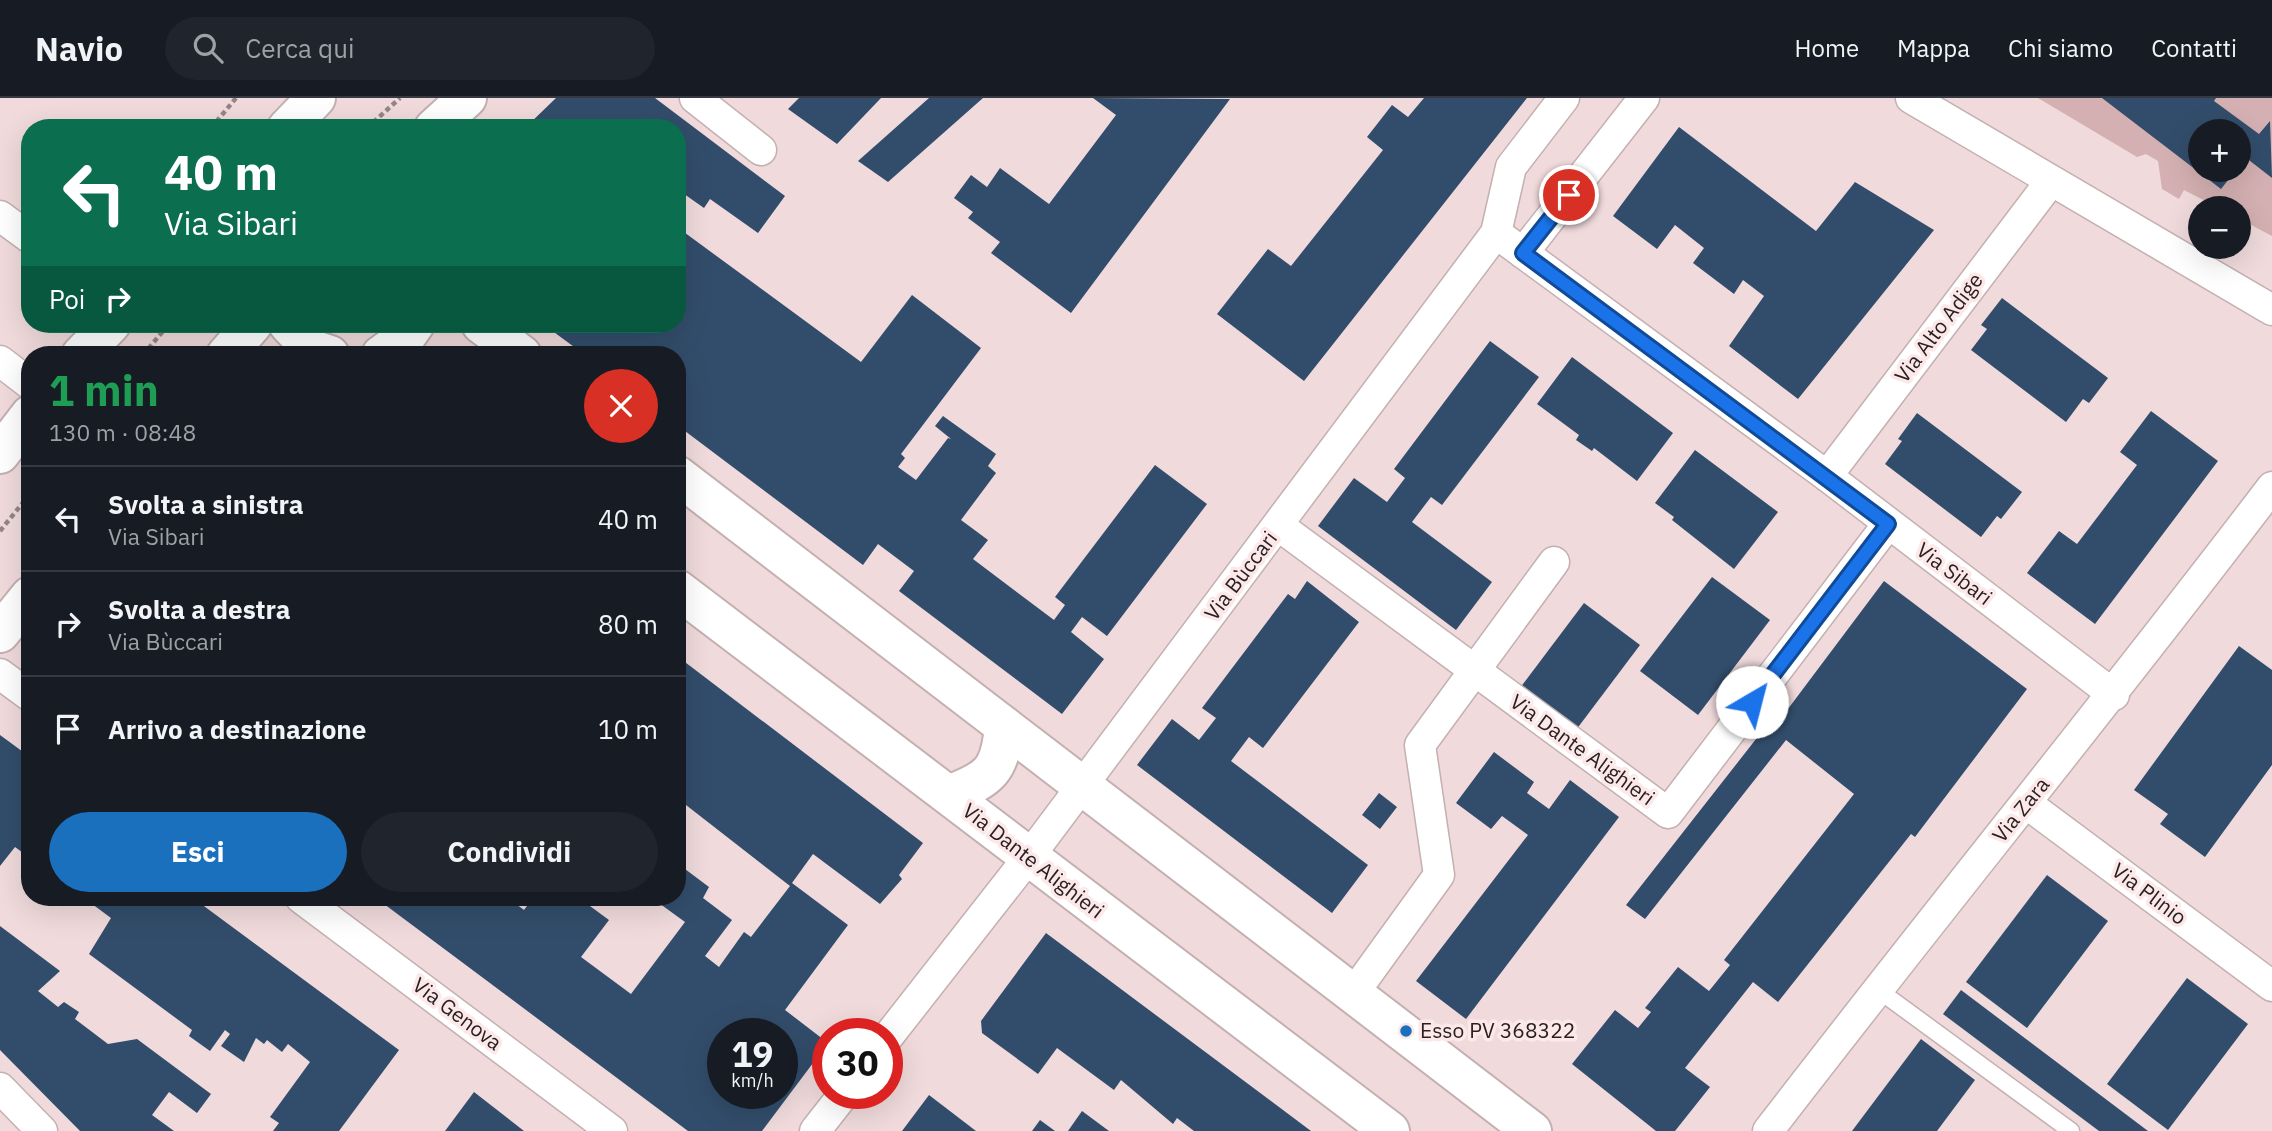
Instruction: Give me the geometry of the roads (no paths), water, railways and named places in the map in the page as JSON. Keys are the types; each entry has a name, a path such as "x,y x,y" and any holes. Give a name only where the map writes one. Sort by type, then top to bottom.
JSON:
{"street":[{"path":"295,119 316,98"},
{"path":"445,119 467,98"},
{"path":"695,98 761,150"},
{"name":"Via Bùccari","path":"903,1018 1028,858 1279,526 1496,233 1511,167 1564,98"},
{"path":"1523,253 1644,98"},
{"path":"1911,98 2272,310"},
{"name":"Via Alto Adige","path":"1828,476 2050,181"},
{"path":"0,216 21,231"},
{"name":"Via Sibari","path":"1496,233 1828,476 2114,695"},
{"path":"90,346 102,333"},
{"path":"297,333 309,346"},
{"path":"394,346 409,333"},
{"path":"493,333 510,346"},
{"path":"0,361 21,377"},
{"path":"0,454 21,427"},
{"path":"686,482 1532,1131"},
{"name":"Via Zara","path":"1768,1131 1877,989 2114,695 2272,487"},
{"name":"Via Dante Alighieri","path":"1279,526 1668,813 1888,524"},
{"path":"1353,994 1439,875 1420,745 1554,562"},
{"name":"Via Dante Alighieri","path":"686,596 1390,1131"},
{"path":"0,633 21,607"},
{"path":"0,674 21,689"},
{"path":"948,795 984,780 1001,758 1004,726"},
{"name":"Via Plinio","path":"2026,803 2272,986"},
{"name":"Via Genova","path":"312,906 612,1131"},
{"path":"0,1088 42,1131"},
{"path":"815,1131 832,1109"}],"lane":[{"path":"1877,989 1932,1026 2071,1131"}],"place":[{"name":"Esso PV 368322","path":"1406,1031"}]}
